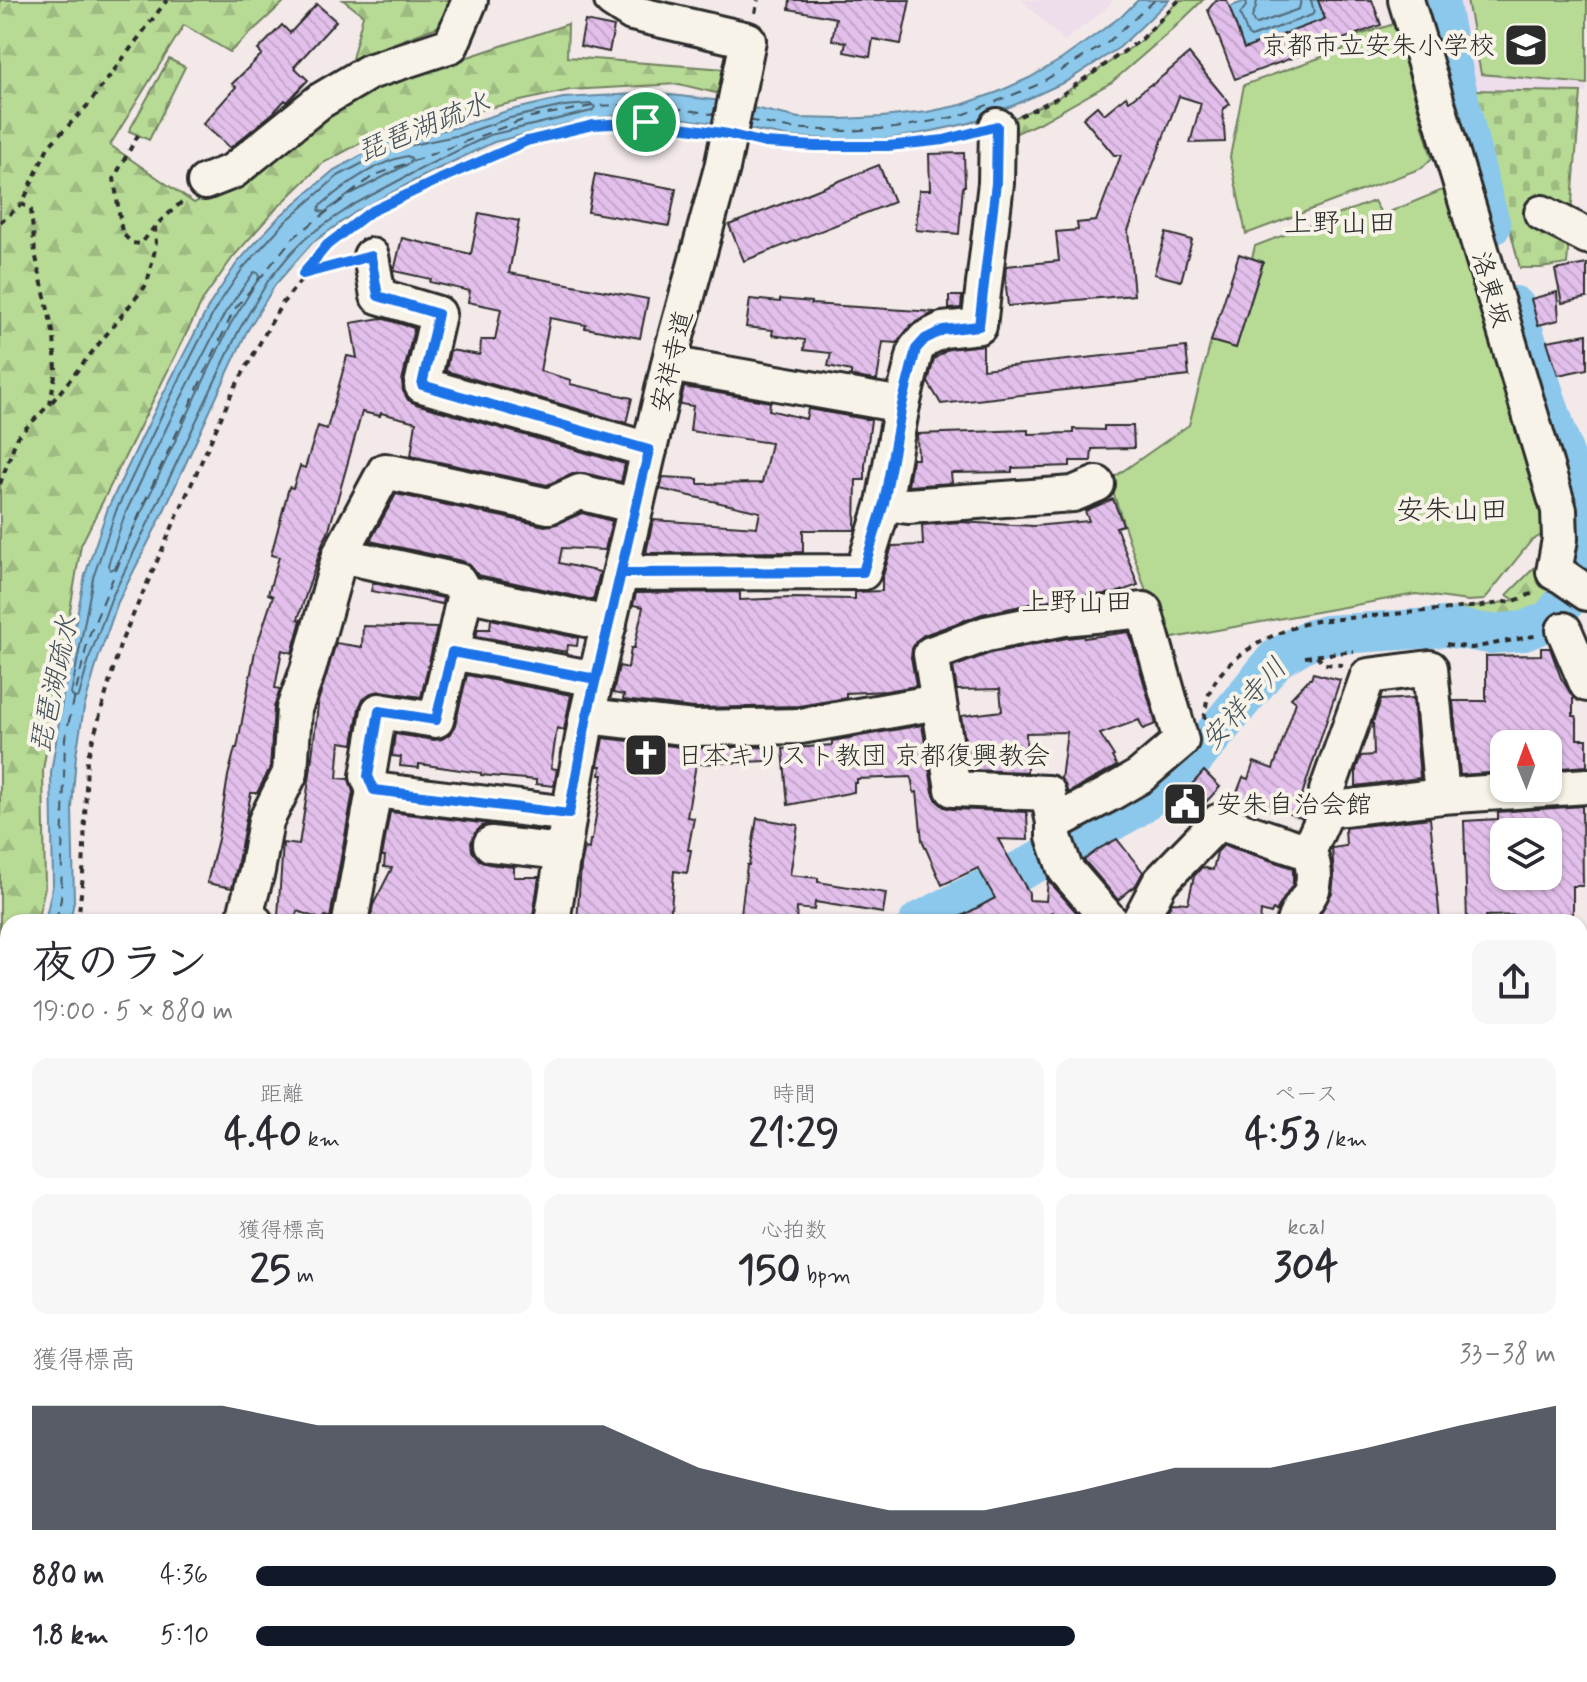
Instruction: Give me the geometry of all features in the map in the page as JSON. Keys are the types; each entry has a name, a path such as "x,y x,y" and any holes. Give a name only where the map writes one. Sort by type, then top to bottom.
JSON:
{"street":[{"path":"205,182 233,171 320,101 369,72 451,45 470,0"},
{"path":"612,0 632,13 753,18"},
{"name":"洛東坂","path":"1406,0 1559,510 1567,580"},
{"name":"安祥寺道","path":"553,914 587,716 669,364 722,168 753,18"},
{"path":"621,573 863,572 884,503 916,349 925,339 943,330 979,326 996,183 997,126"},
{"path":"1542,213 1587,236"},
{"path":"371,256 378,296 438,314 422,385 649,450"},
{"path":"669,364 902,405"},
{"path":"245,914 266,821 290,773 294,709 340,555 385,471 549,506 580,492 636,506"},
{"path":"884,503 908,506 1073,494 1097,484"},
{"path":"340,555 458,581 465,593 436,720 379,711 368,776 374,790 351,914"},
{"path":"465,593 609,624"},
{"path":"1054,830 1140,776 1181,741 1144,610 1064,618 986,634 931,654 953,789 1048,793 1054,830 1065,869 1104,914"},
{"path":"1564,630 1587,684"},
{"path":"452,652 596,679"},
{"path":"1308,852 1327,810 1327,791 1368,676 1430,668 1442,796"},
{"path":"587,716 693,728 801,726 938,702"},
{"path":"1327,810 1442,796 1587,786"},
{"path":"374,790 569,814"},
{"path":"1143,914 1160,882 1218,822 1308,852 1313,861 1312,889 1297,914"},
{"path":"491,844 562,852"}],"path":[{"path":"0,222 22,204 48,147 88,105 167,0"},
{"path":"79,914 87,760 121,642 232,393 281,305 327,245 370,212 527,141 593,125 646,122 728,132 765,143 802,146 888,146 944,140 997,126 1057,98 1142,39 1179,0"},
{"path":"138,135 114,178 122,233 132,243 141,244 155,226 205,182"},
{"path":"22,204 31,210 35,253 54,336 56,370 50,404"},
{"path":"0,484 17,437 50,404 147,284 156,245 155,226"},
{"path":"303,274 371,256"},
{"path":"1181,741 1189,740 1199,731 1205,717 1207,697 1226,668 1242,653 1298,625 1482,606 1517,600 1567,580"},
{"path":"1434,643 1472,648 1564,630"}],"shaded area":[{"path":"1022,0 1113,0 1064,41"},
{"name":"京都市立安朱小学校","path":"1457,0 1587,0 1587,93 1474,90"}],"green space":[{"path":"0,0 286,0 230,52 184,25 110,145 194,203 238,178 374,80 465,58 568,24 567,57 725,69 720,94 679,84 570,90 381,132 323,163 233,257 204,298 81,545 43,770 45,887 39,914 0,914"},
{"path":"343,0 457,0 445,24 352,59 363,15"},
{"path":"1179,0 1203,0 1112,82 1043,121 997,142 997,126 1057,98 1142,40"},
{"path":"1393,0 1439,0 1477,178 1522,331 1586,521 1587,576 1564,630 1521,639 1446,627 1326,635 1340,619 1482,606 1515,600 1507,595 1543,559 1550,529"},
{"name":"京都市立安朱小学校","path":"1467,0 1587,0 1587,84 1481,74"},
{"path":"1394,24 1432,158 1422,168 1246,234 1230,157 1244,85 1358,44 1356,36"},
{"path":"169,59 185,67 149,140 129,131"},
{"path":"1474,90 1581,92 1567,264 1520,268"},
{"path":"1445,189 1542,500 1545,533 1531,541 1484,600 1468,601 1416,594 1162,640 1114,495 1113,478 1189,425 1211,341 1236,348 1263,263 1252,258 1255,246 1374,201 1382,215"}],"water":[{"path":"1138,0 1169,0 1120,47 1067,81 970,123 871,141 790,137 671,117 618,115 565,124 494,142 357,211 312,243 275,285 246,333 118,602 84,708 76,755 72,808 74,901 72,914 47,914 53,884 51,773 85,575 108,508 210,304 237,263 279,217 334,170 386,142 458,127 563,98 654,93 722,101 799,118 841,119 927,112 961,105 1029,78 1062,59 1123,15"},
{"path":"1248,0 1318,0 1325,19 1244,49 1229,7"}],"building":[{"path":"790,0 910,0 901,44 873,39 870,57 844,52 846,42 832,40 836,18 789,9"},
{"path":"1216,0 1227,0 1244,49 1325,19 1318,0 1372,0 1381,25 1235,79 1208,10"},
{"path":"317,4 336,21 294,67 308,80 287,102 285,100 230,148 203,124 236,87 232,84 262,54 258,50 282,25 290,33"},
{"path":"585,21 614,27 609,52 580,46"},
{"path":"1189,54 1230,104 1223,109 1225,142 1190,143 1201,103 1179,96 1128,231 1134,295 1008,306 1006,266 1059,261 1056,232 1078,230 1077,223 1096,221 1121,155 1114,155 1083,118 1097,106 1104,114 1126,96 1129,101"},
{"path":"964,153 965,186 959,234 916,230 919,190 930,190 929,154"},
{"path":"879,165 894,202 744,261 729,225"},
{"path":"595,174 676,189 669,226 588,212"},
{"path":"479,213 519,221 509,273 648,299 640,338 550,318 540,371 571,380 570,384 632,398 626,423 446,371 450,350 480,355 481,340 495,340 501,309 468,302 470,291 394,271 402,238 471,254"},
{"path":"1166,233 1192,240 1181,281 1154,274"},
{"path":"1239,254 1263,262 1236,348 1211,341"},
{"path":"1587,264 1587,298 1562,303 1555,270"},
{"path":"1557,292 1559,320 1538,325 1531,299"},
{"path":"949,296 962,296 961,308 949,309"},
{"path":"750,299 935,312 911,325 897,343 883,342 877,380 873,380 851,376 851,371 828,366 831,353 804,350 805,340 772,335 773,330 746,327"},
{"path":"381,318 414,328 402,381 408,400 625,464 621,482 584,473 572,474 547,485 411,456 416,422 381,413 380,416 362,412 328,533 298,619 301,620 292,653 282,650 275,688 280,689 274,708 270,768 257,793 251,793 232,888 207,883 255,651 273,596 268,594 279,557 271,555 289,487 293,488 300,466 305,468 318,426 327,429 347,356 357,358 351,323"},
{"path":"1587,334 1587,369 1558,375 1547,341"},
{"path":"983,345 983,369 1186,347 1189,376 941,404 928,382 934,359 949,349"},
{"path":"684,387 770,402 769,410 806,419 808,409 871,420 865,480 856,480 855,530 803,530 803,552 646,553 653,520 757,527 760,512 660,489 663,477 698,479 698,484 762,483 771,443 690,431 693,406 680,404"},
{"path":"1104,426 1133,426 1134,448 1092,449 1091,461 1070,461 1070,466 1012,468 1012,472 951,473 952,483 908,486 912,459 918,459 917,434 1028,430 1028,434 1073,433 1073,429 1104,430"},
{"path":"396,494 545,526 582,513 612,521 605,550 562,548 559,563 600,572 593,600 478,575 462,561 370,541"},
{"path":"1113,499 1123,525 1116,527 1138,585 1116,593 1060,598 982,614 924,635 912,649 916,686 846,693 846,698 799,706 694,708 623,700 624,695 613,693 619,666 628,668 631,648 634,648 643,607 633,605 636,593 740,592 740,600 855,599 855,592 882,591 882,579 892,546 923,545 922,525 959,522 1034,526 1089,521 1085,511"},
{"path":"373,583 443,598 442,604 371,591"},
{"path":"491,619 578,638 577,646 568,645 567,652 476,636 478,629 490,629"},
{"path":"363,626 437,628 421,697 381,691 371,693 363,699 359,708 353,744 340,742 337,778 349,779 353,792 331,914 297,911 296,914 278,914 283,843 299,845 317,705 336,643 362,647"},
{"path":"1129,632 1156,724 1143,729 1139,720 1100,734 1117,766 1068,793 1061,779 1067,732 1026,733 1027,772 970,770 961,716 1002,711 1000,689 957,690 953,667 991,653 1067,638"},
{"path":"1541,648 1550,648 1561,678 1573,697 1577,739 1587,739 1587,766 1562,768 1562,730 1490,730 1490,773 1460,775 1453,701 1486,701 1486,656 1541,655"},
{"path":"1313,673 1340,680 1301,798 1307,801 1307,806 1301,818 1235,798 1243,777 1248,779 1254,762 1273,769 1296,702 1291,698 1311,679"},
{"path":"467,675 571,695 564,730 557,728 551,768 557,769 554,786 536,784 536,780 481,775 419,764 419,768 400,766 401,757 392,756 395,734 434,740 450,734"},
{"path":"1413,698 1420,778 1356,786 1356,769 1361,756 1374,755 1373,722 1381,700"},
{"path":"922,725 937,801 952,809 1027,812 1028,840 998,839 1029,893 1029,900 1046,901 1048,880 1078,914 966,914 995,898 978,868 942,885 922,840 917,792 914,793 911,777 857,779 854,792 788,805 783,749 832,745 832,741"},
{"path":"603,738 691,748 766,747 766,761 696,764 687,817 694,818 688,850 691,850 687,873 674,871 671,914 578,914 581,866 585,848 589,849 592,840 603,775 600,775 601,766 598,766"},
{"path":"1204,771 1220,787 1191,818 1175,803"},
{"path":"1582,806 1583,886 1573,886 1573,914 1467,914 1464,821 1490,819 1490,890 1562,890 1562,818 1498,818 1498,812"},
{"path":"390,812 490,824 482,826 475,833 472,851 479,860 488,864 514,867 514,877 539,877 533,914 371,914 392,868 384,867 385,856 382,856"},
{"path":"757,818 798,825 790,875 886,893 883,913 815,902 814,910 797,908 797,914 741,914"},
{"path":"1430,818 1439,914 1320,914 1332,893 1332,848 1346,846 1345,828"},
{"path":"1117,839 1143,872 1136,885 1118,900 1084,860"},
{"path":"1224,845 1293,868 1293,884 1276,911 1273,910 1271,914 1261,911 1261,914 1167,914 1172,902 1188,903 1194,876 1202,867 1213,870 1217,852"}],"waterway":[{"name":"安祥寺川","path":"1439,0 1462,113 1491,226"},
{"name":"安祥寺川","path":"1515,306 1586,521 1587,540"},
{"name":"安祥寺川","path":"935,914 1061,850 1135,808 1182,773 1276,659 1308,640 1326,635 1446,627 1490,634 1524,631 1550,620 1587,575"}],"ferry route":[{"path":"748,120 788,128 845,131 895,128 960,116 1035,86 1107,43 1155,0"},
{"path":"58,914 61,899 65,738 89,636 144,503 234,310 292,239 373,176 531,117 593,106 650,104 718,115"}],"place":[{"name":"京都市立安朱小学校","path":"1526,45"},
{"name":"日本キリスト教団 京都復興教会","path":"646,755"},
{"name":"安朱自治会館","path":"1185,804"}],"district":[{"name":"上野山田","path":"1340,222"},
{"name":"安朱山田","path":"1452,509"},
{"name":"上野山田","path":"1077,601"}],"route":[{"path":"646,122 593,125 527,141 438,180 370,212 327,245 303,274 371,256 378,296 438,314 422,385 649,450 621,573 596,679 452,652 436,720 379,711 368,776 374,790 569,814 587,716 621,573 863,572 884,503 916,349 925,339 943,330 979,326 996,183 997,126 944,140 888,146 815,146 765,143 728,134 646,122"}],"water label":[{"name":"琵琶湖疏水","path":"423,126"},
{"name":"琵琶湖疏水","path":"53,684"}]}
